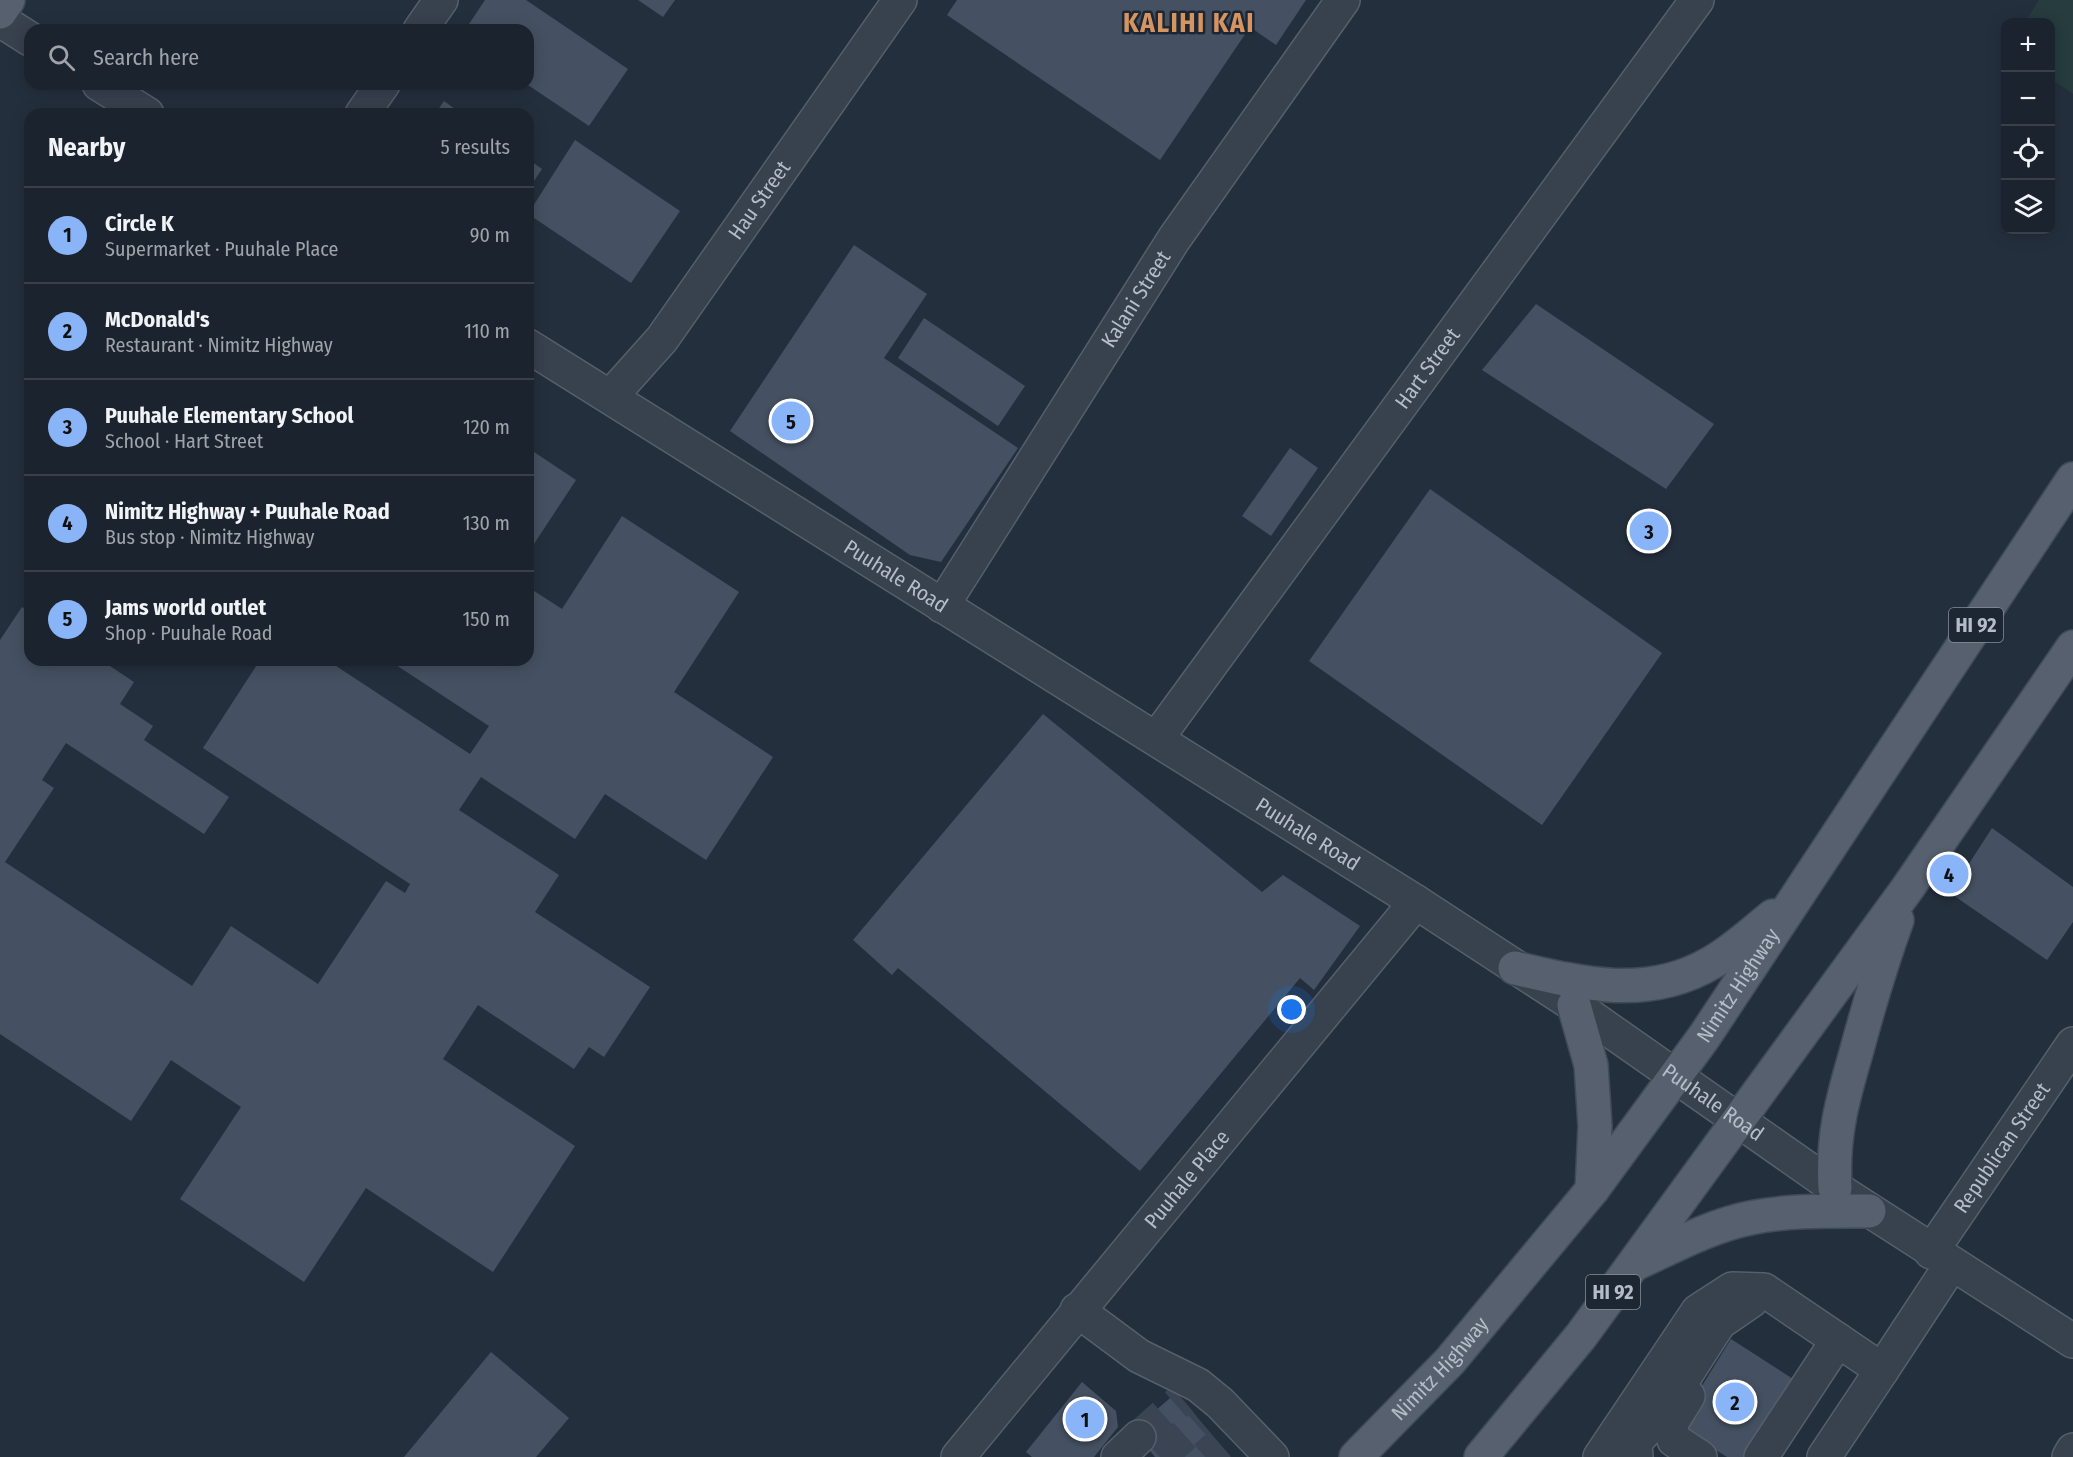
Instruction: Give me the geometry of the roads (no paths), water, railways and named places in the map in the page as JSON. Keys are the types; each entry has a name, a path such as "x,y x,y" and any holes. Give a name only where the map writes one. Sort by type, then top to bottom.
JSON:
{"main road":[{"path":"0,12 8,0"},
{"name":"Nimitz Highway","path":"1356,1457 1450,1361 1592,1190 1704,1037 2073,479"},
{"name":"HI 92","path":"1481,1457 1581,1336 1907,890 2073,647"},
{"path":"1835,1188 1833,1158 1841,1099 1873,987 1907,890"},
{"path":"1515,968 1580,983 1613,987 1652,984 1683,976 1711,963 1793,901"},
{"path":"1574,1005 1591,1065 1595,1126 1592,1190"},
{"path":"1633,1264 1701,1234 1749,1218 1796,1211 1869,1211"}],"street":[{"path":"424,24 441,0"},
{"name":"Hau Street","path":"611,396 662,339 900,0"},
{"name":"Kalani Street","path":"942,606 1174,239 1343,0"},
{"name":"Hart Street","path":"1158,738 1697,0"},
{"path":"0,20 24,35"},
{"path":"109,90 137,108"},
{"path":"366,108 379,90"},
{"name":"Puuhale Road","path":"534,350 942,606 1158,738 1416,902 1574,1005 1869,1211 2073,1341"},
{"name":"Puuhale Place","path":"958,1457 1416,902"},
{"name":"Republican Street","path":"1824,1457 1882,1370 1941,1258 2073,1044"},
{"path":"1600,1457 1698,1311 1732,1289 1764,1290 1882,1370"},
{"path":"1636,1457 1635,1442 1660,1415 1719,1323 1764,1290"},
{"path":"1077,1310 1227,1426"},
{"path":"1700,1457 1674,1440 1670,1425 1728,1333 1731,1316"},
{"path":"1761,1457 1838,1340"},
{"path":"2068,1457 2073,1450"}],"tunnel":[{"path":"1139,1437 1182,1399"},
{"path":"1160,1457 1200,1421"},
{"path":"1205,1457 1220,1444"}],"place":[{"name":"Jams world outlet","path":"791,421"},
{"name":"Puuhale Elementary School","path":"1649,531"},
{"name":"Nimitz Highway + Puuhale Road","path":"1949,874"},
{"name":"McDonald's","path":"1735,1402"},
{"name":"Circle K","path":"1085,1419"}],"district":[{"name":"KALIHI KAI","path":"1189,23"}]}
